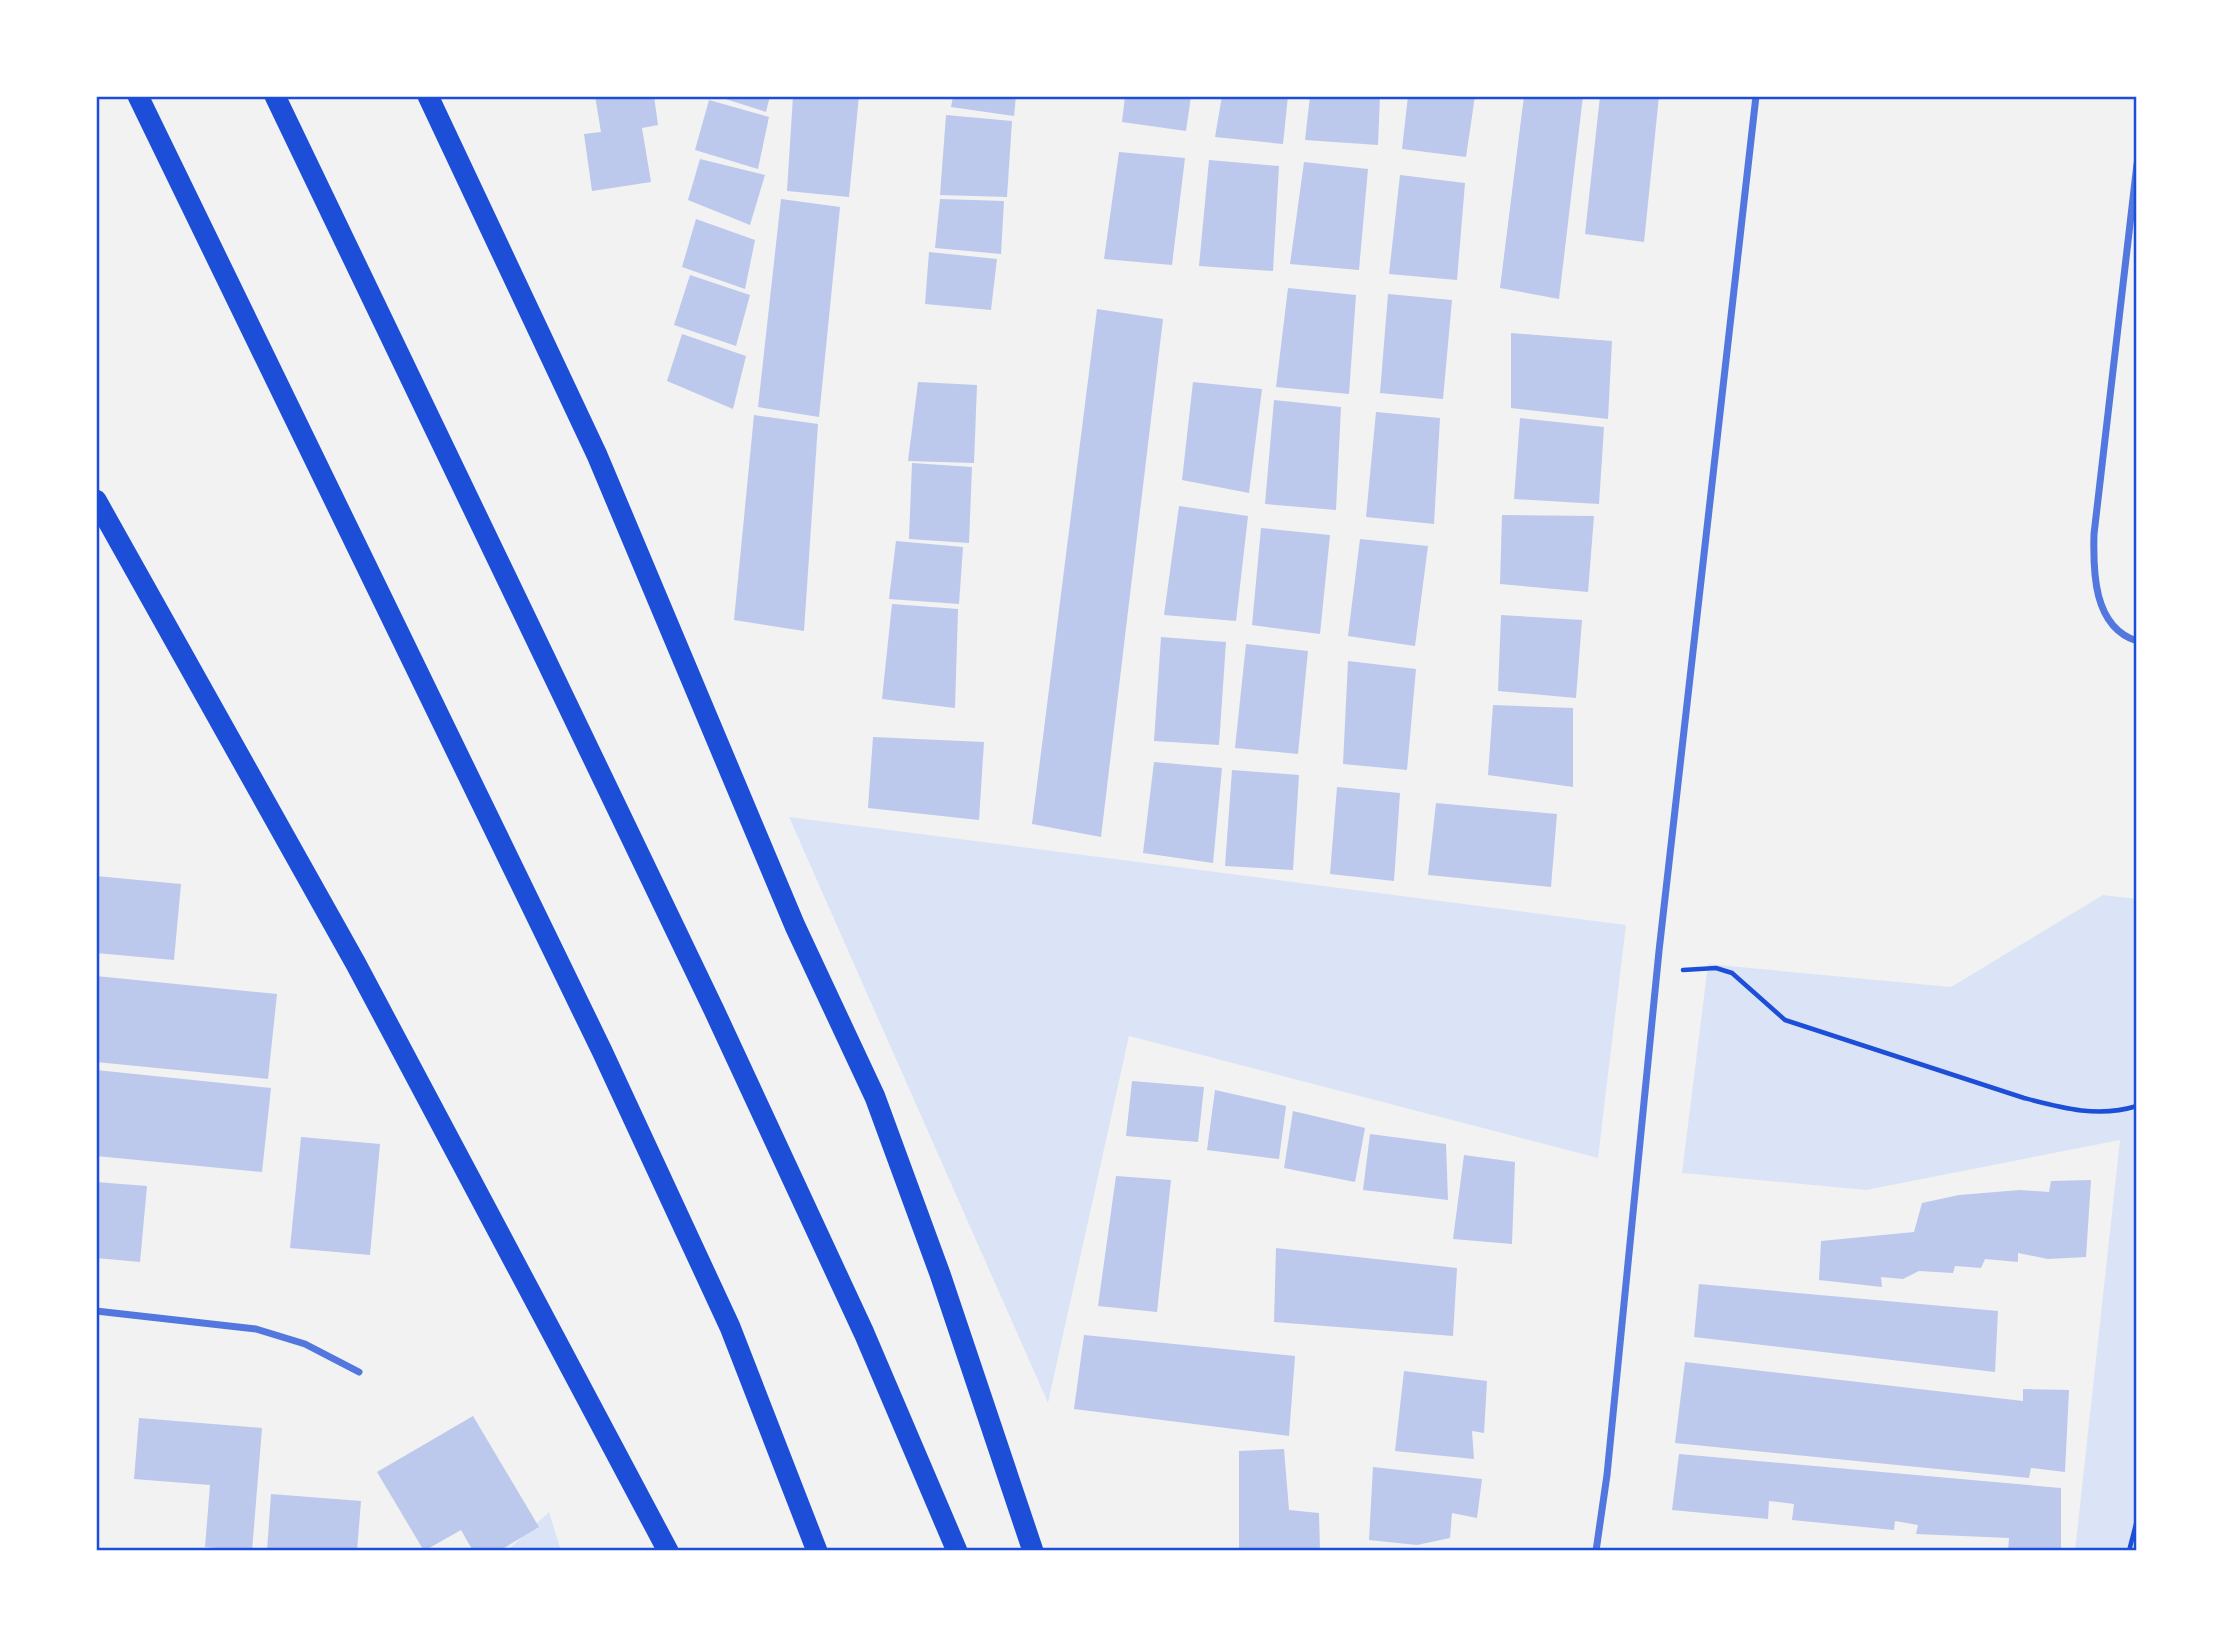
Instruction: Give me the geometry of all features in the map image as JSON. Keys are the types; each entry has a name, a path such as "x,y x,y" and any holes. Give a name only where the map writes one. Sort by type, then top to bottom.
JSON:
{"highway":[{"path":"138,96 602,1051 730,1327 817,1551"},
{"path":"275,96 731,1047 864,1333 957,1551"},
{"path":"428,96 597,455 795,926 875,1097 940,1274 1033,1551"},
{"path":"96,500 356,964 668,1551"}],"street":[{"path":"1596,1551 1613,1421 1658,971 1756,96"},
{"path":"2137,164 2094,534 2093,573 2102,606 2113,625 2137,641"},
{"path":"96,1311 256,1329 305,1344 359,1372"}],"path":[{"path":"1658,971 1716,968 1732,973 1785,1020 2062,1109 2092,1113 2137,1107"},
{"path":"2129,1551 2137,1520"}],"shaded area":[{"path":"789,817 1626,925 1598,1158 1129,1036 1048,1403"},
{"path":"2103,895 2137,899 2137,1551 2075,1551 2120,1140 1866,1190 1682,1173 1708,964 1951,987"},
{"path":"549,1512 561,1551 507,1551"}],"building":[{"path":"595,96 654,96 658,125 642,128 651,182 592,191 584,134 601,132"},
{"path":"716,96 770,96 766,112"},
{"path":"793,96 859,96 849,197 787,191"},
{"path":"953,96 1016,96 1014,116 951,107"},
{"path":"1125,96 1191,96 1186,131 1122,122"},
{"path":"1222,96 1288,96 1283,144 1215,137"},
{"path":"1310,96 1380,96 1378,145 1305,140"},
{"path":"1408,96 1475,96 1466,157 1402,149"},
{"path":"1524,96 1583,96 1559,299 1500,288"},
{"path":"1600,96 1659,96 1644,242 1585,234"},
{"path":"709,100 769,117 758,169 695,150"},
{"path":"946,115 1012,121 1007,197 940,195"},
{"path":"1119,152 1185,158 1172,265 1104,259"},
{"path":"700,159 765,175 750,225 688,200"},
{"path":"1209,160 1279,166 1273,271 1199,266"},
{"path":"1304,162 1368,169 1359,270 1290,264"},
{"path":"1400,175 1465,183 1457,280 1389,274"},
{"path":"781,199 840,207 819,417 758,407"},
{"path":"940,199 1004,201 1001,254 935,248"},
{"path":"696,219 755,240 745,289 682,267"},
{"path":"929,252 997,259 991,310 925,304"},
{"path":"690,275 750,295 736,346 674,325"},
{"path":"1288,288 1356,295 1349,394 1276,387"},
{"path":"1388,294 1452,300 1443,399 1380,393"},
{"path":"1097,309 1163,319 1101,837 1032,824"},
{"path":"1511,333 1612,341 1608,419 1511,408"},
{"path":"682,334 746,356 733,409 667,381"},
{"path":"918,382 977,385 974,463 908,461"},
{"path":"1193,382 1262,389 1249,493 1182,480"},
{"path":"1274,400 1341,407 1336,510 1265,504"},
{"path":"1376,412 1440,418 1434,524 1366,517"},
{"path":"754,415 818,424 804,631 734,620"},
{"path":"1520,418 1604,427 1599,504 1514,499"},
{"path":"912,463 972,467 969,543 909,539"},
{"path":"1179,506 1248,516 1236,621 1164,615"},
{"path":"1502,515 1594,516 1588,592 1500,584"},
{"path":"1261,528 1330,535 1320,634 1252,625"},
{"path":"1360,539 1428,546 1415,646 1348,636"},
{"path":"896,541 963,547 959,604 889,599"},
{"path":"892,604 958,609 955,708 882,699"},
{"path":"1501,615 1582,620 1576,698 1498,691"},
{"path":"1161,637 1226,642 1219,745 1154,741"},
{"path":"1246,644 1308,651 1298,754 1235,748"},
{"path":"1348,661 1416,669 1407,770 1343,764"},
{"path":"1493,705 1573,708 1573,787 1488,775"},
{"path":"873,737 984,742 979,820 868,808"},
{"path":"1154,762 1222,768 1213,863 1143,853"},
{"path":"1232,770 1299,775 1293,870 1225,866"},
{"path":"1337,787 1400,793 1394,881 1330,874"},
{"path":"1436,803 1557,814 1551,887 1428,875"},
{"path":"96,876 181,884 174,960 96,953"},
{"path":"96,976 277,994 268,1079 96,1062"},
{"path":"96,1070 271,1088 262,1172 96,1156"},
{"path":"1132,1081 1204,1087 1198,1142 1126,1136"},
{"path":"1215,1090 1286,1106 1279,1159 1207,1150"},
{"path":"1293,1111 1365,1128 1355,1182 1284,1168"},
{"path":"1370,1134 1446,1144 1448,1200 1363,1190"},
{"path":"301,1137 380,1144 370,1255 290,1248"},
{"path":"1464,1155 1515,1162 1512,1244 1453,1239"},
{"path":"1116,1176 1171,1180 1157,1312 1098,1306"},
{"path":"2091,1180 2086,1257 2048,1259 2018,1253 2018,1262 1985,1259 1981,1268 1955,1266 1953,1273 1919,1271 1903,1279 1881,1277 1882,1287 1819,1280 1821,1241 1914,1232 1922,1203 1959,1195 2020,1190 2049,1192 2051,1181"},
{"path":"96,1182 147,1186 140,1262 96,1258"},
{"path":"1276,1248 1457,1268 1453,1336 1274,1322"},
{"path":"1699,1284 1998,1311 1995,1372 1694,1337"},
{"path":"1084,1335 1295,1356 1289,1436 1074,1409"},
{"path":"1685,1362 2023,1401 2023,1389 2069,1390 2065,1472 2031,1468 2029,1478 1675,1443"},
{"path":"1404,1371 1487,1381 1484,1433 1472,1431 1474,1459 1395,1451"},
{"path":"473,1416 539,1527 499,1551 473,1551 461,1530 424,1551 377,1472"},
{"path":"139,1418 262,1428 252,1551 205,1547 210,1485 134,1479"},
{"path":"1284,1449 1289,1510 1319,1513 1320,1551 1239,1549 1239,1451"},
{"path":"1679,1454 2061,1488 2061,1551 2008,1551 2009,1538 1916,1534 1918,1525 1895,1521 1894,1530 1792,1520 1794,1504 1769,1501 1768,1519 1672,1510"},
{"path":"1373,1467 1482,1479 1477,1518 1452,1513 1450,1538 1417,1545 1369,1540"},
{"path":"271,1494 361,1501 357,1551 267,1551"}]}
